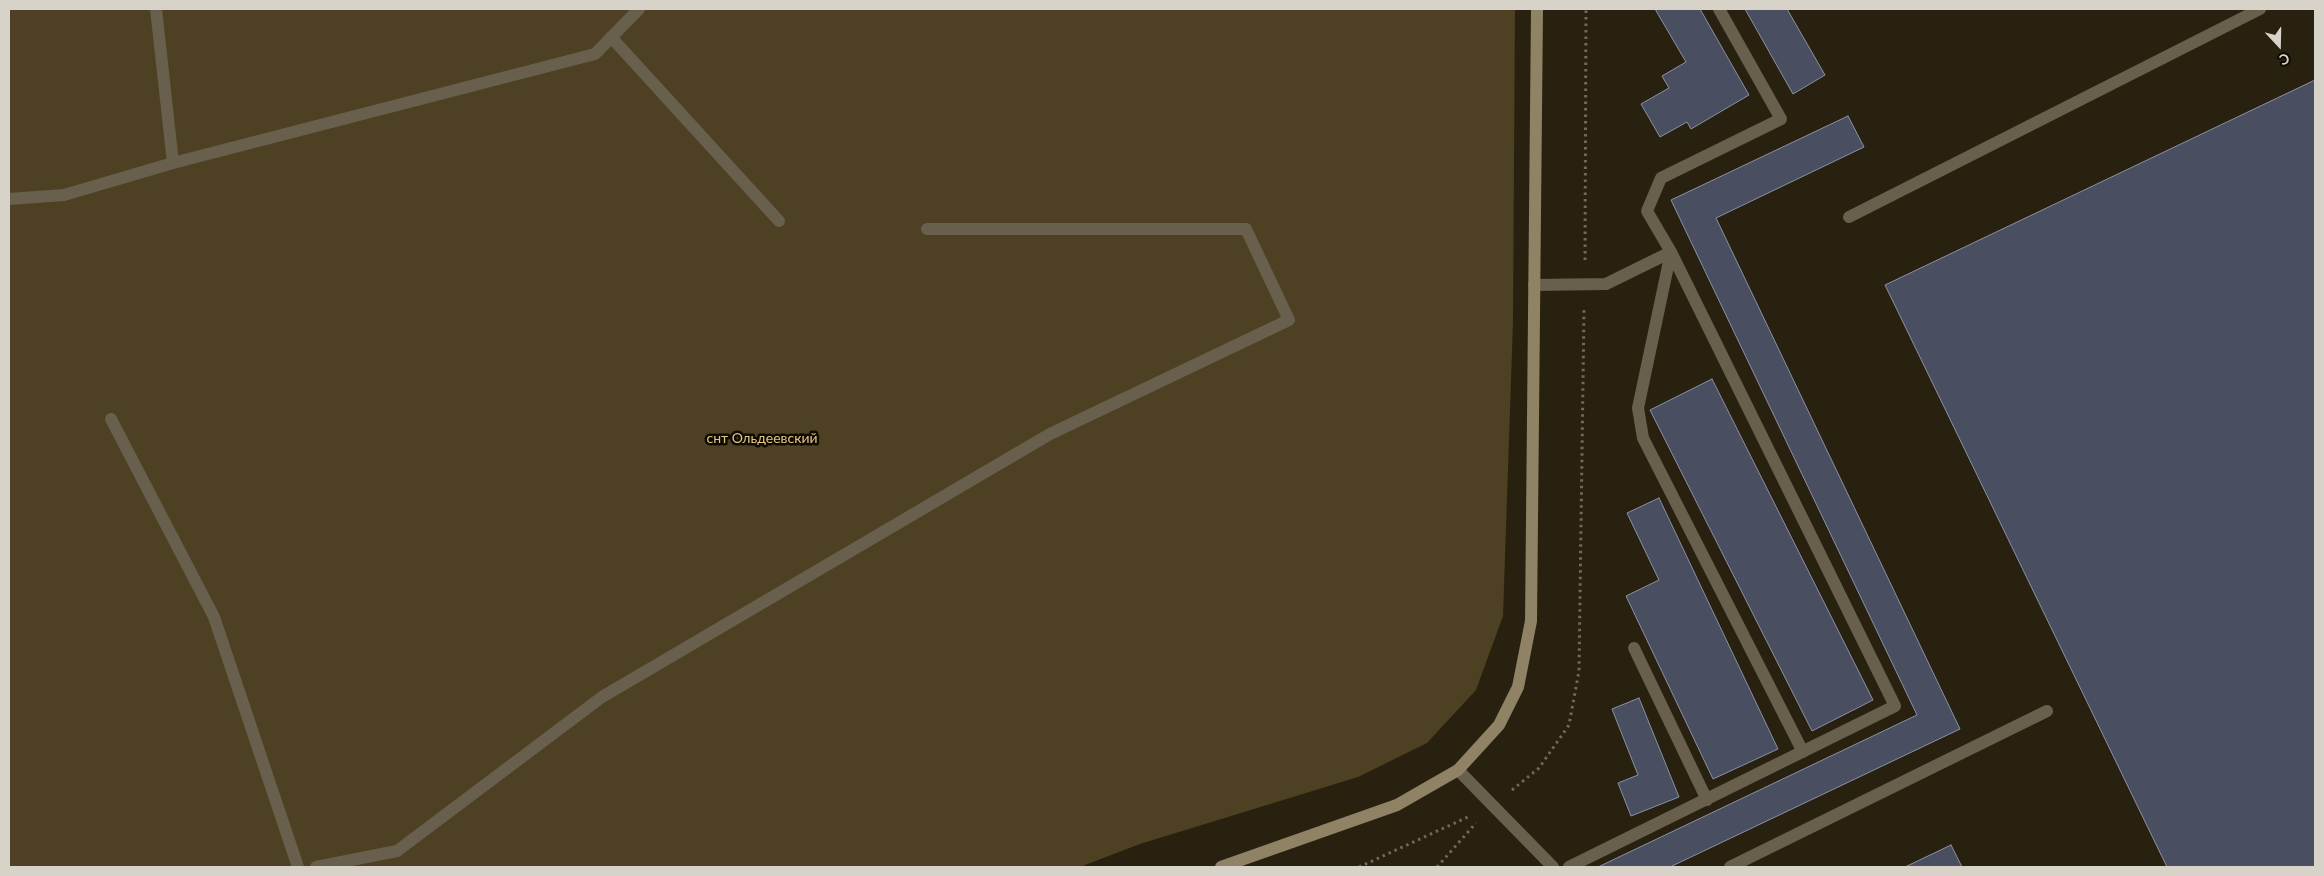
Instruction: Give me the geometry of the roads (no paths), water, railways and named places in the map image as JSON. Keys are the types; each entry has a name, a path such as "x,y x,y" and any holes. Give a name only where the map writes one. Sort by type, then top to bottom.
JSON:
{"street":[{"path":"1220,867 1397,805 1458,770 1499,725 1518,687 1531,621 1537,9"}],"lane":[{"path":"156,9 173,163"},
{"path":"9,200 64,195 173,163 596,54 639,9"},
{"path":"1569,867 1895,706 1670,252 1647,212 1661,178 1781,119 1719,9"},
{"path":"1849,217 2260,9"},
{"path":"611,38 778,221"},
{"path":"316,867 397,852 602,697 1050,434 1289,320 1246,229 927,229"},
{"path":"1534,286 1606,284 1670,252"},
{"path":"1670,252 1638,408 1643,438 1803,752"},
{"path":"111,418 214,617 298,867"},
{"path":"1634,648 1707,800"},
{"path":"1730,867 2047,711"},
{"path":"1458,770 1491,806 1553,867"}],"park label":[{"name":"снт Ольдеевский","path":"762,438"}]}
